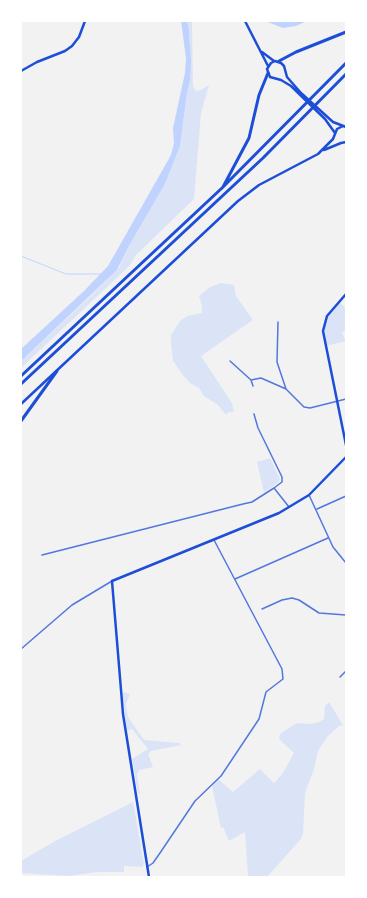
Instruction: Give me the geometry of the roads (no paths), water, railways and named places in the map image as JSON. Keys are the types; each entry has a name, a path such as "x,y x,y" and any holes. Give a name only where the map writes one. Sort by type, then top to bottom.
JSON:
{"highway":[{"path":"280,62 296,52 346,32"},
{"path":"21,376 222,188 346,63"},
{"path":"222,188 249,138 262,87 268,73"},
{"path":"21,384 263,158 346,74"},
{"path":"21,421 57,371"}],"main road":[{"path":"21,71 72,46 79,38 86,21"},
{"path":"245,21 268,66 268,73 272,78 279,78 301,94"},
{"path":"260,50 284,66 285,72 290,80 301,94 322,115 335,134 337,140 341,143"},
{"path":"268,66 275,61"},
{"path":"279,78 285,72"},
{"path":"322,115 333,122 345,126"},
{"path":"324,150 339,127 345,126"},
{"path":"21,404 238,200 259,186 305,162 324,150 341,143 346,143"},
{"path":"346,294 327,316 323,327 336,402 346,445"},
{"path":"149,877 123,714 112,580 268,519 309,495 346,457"}],"street":[{"path":"278,322 277,362 286,389 299,404 306,408 346,399"},
{"path":"230,361 251,380 253,386"},
{"path":"251,380 261,378 286,389"},
{"path":"42,555 252,502 274,488 282,482 282,477 258,428 254,414"},
{"path":"274,488 289,507"},
{"path":"309,495 328,538 338,555 346,563"},
{"path":"316,509 346,496"},
{"path":"234,579 328,538"},
{"path":"147,867 153,863 195,800 225,770 259,719 266,692 283,678 282,669 214,539"},
{"path":"21,649 72,605 112,580"},
{"path":"262,609 282,600 292,598 299,600 318,613 346,615"},
{"path":"340,677 346,671"}],"water":[{"path":"181,21 187,21 189,30 191,61 190,81 180,146 165,184 130,244 117,270 21,361 21,349 84,291 108,266 171,155 174,143 173,128 185,73 186,58"},
{"path":"265,21 307,21 296,26 283,28"}],"waterway":[{"path":"21,256 66,274 101,274"}]}
